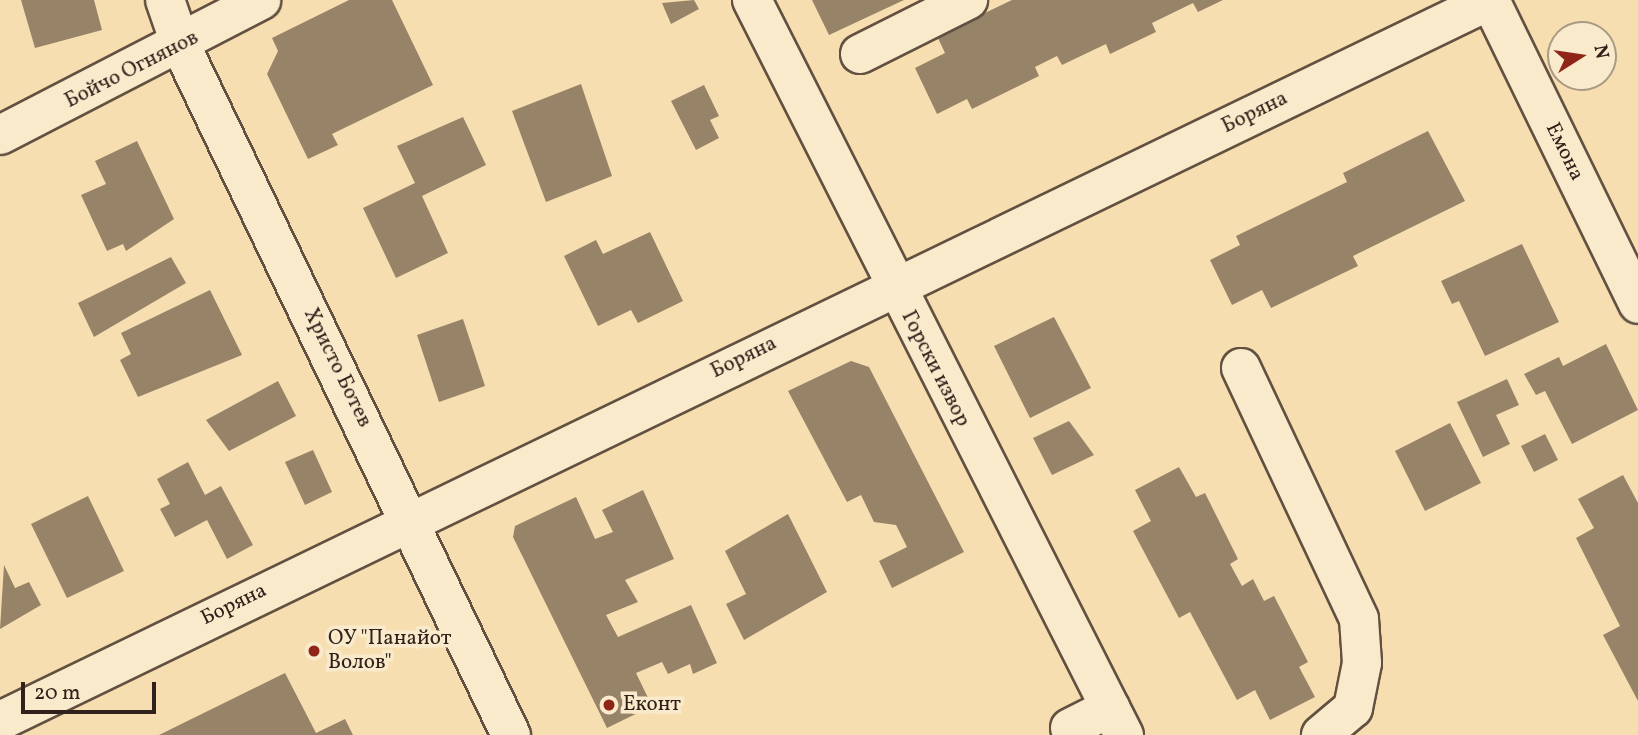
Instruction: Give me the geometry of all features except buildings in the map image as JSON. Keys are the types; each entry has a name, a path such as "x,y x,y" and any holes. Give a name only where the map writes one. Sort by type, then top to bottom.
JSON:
{"street":[{"name":"Христо Ботев","path":"165,0 181,46 512,735"},
{"name":"Бойчо Огнянов","path":"0,135 181,46 261,0"},
{"path":"860,54 968,0"},
{"name":"Боряна","path":"0,721 410,518 1491,0"},
{"name":"Емона","path":"1491,0 1638,304"},
{"name":"Горски извор","path":"759,2 892,286 1117,721"},
{"path":"1241,368 1359,619 1362,663 1353,708 1321,735"},
{"path":"1070,729 1117,721"}],"place":[{"name":"ОУ \"Панайот Волов\"","path":"314,651"},
{"name":"Еконт","path":"609,705"}]}
